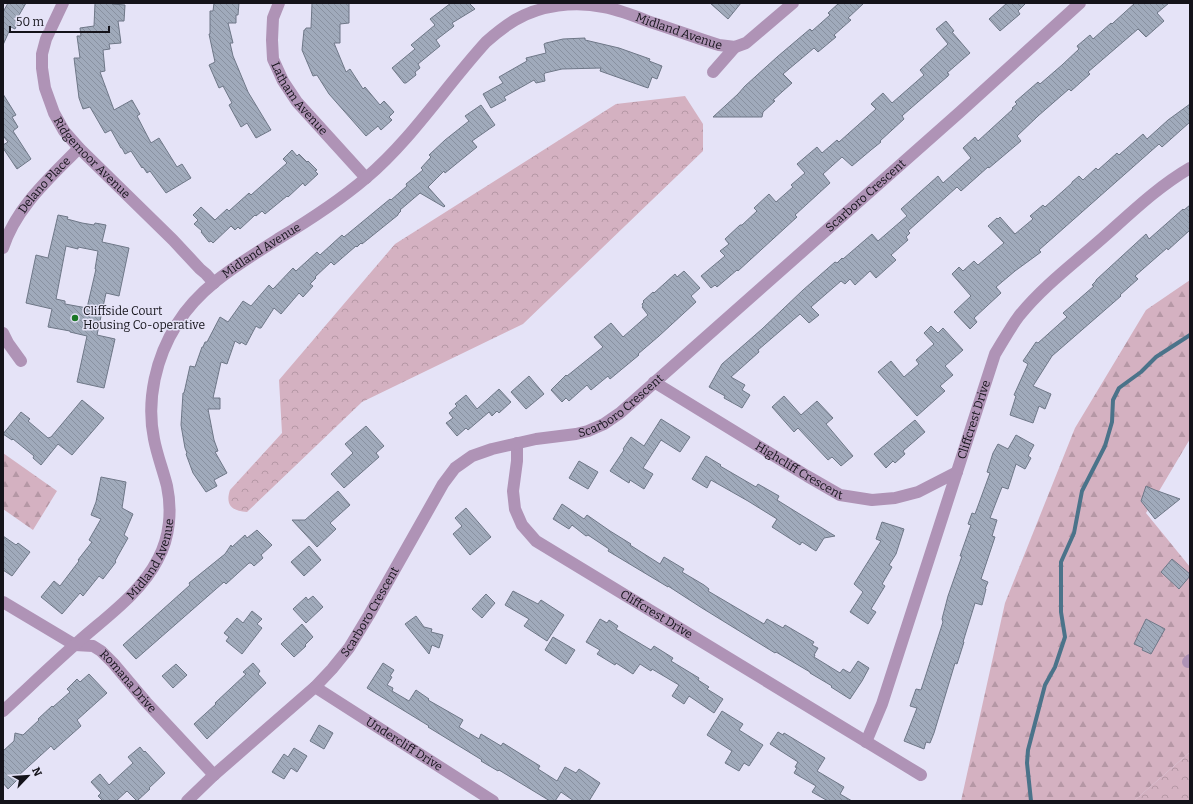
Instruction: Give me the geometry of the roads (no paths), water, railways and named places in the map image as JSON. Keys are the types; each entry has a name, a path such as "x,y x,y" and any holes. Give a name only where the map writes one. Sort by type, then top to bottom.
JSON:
{"street":[{"name":"Ridgemoor Avenue","path":"63,3 46,39 42,54 42,68 45,88 54,113 64,131 79,148 158,224 214,283"},
{"name":"Latham Avenue","path":"279,3 273,18 272,40 274,59 283,81 298,102 366,178"},
{"name":"Midland Avenue","path":"3,711 132,595 148,577 159,558 166,540 169,522 169,503 166,484 154,437 151,399 154,380 163,350 177,323 188,307 202,293 248,259 343,197 366,178 397,149 486,42 515,20 542,9 572,4 587,4 605,7 625,13 720,46 735,47 746,43 793,3"},
{"name":"Scarboro Crescent","path":"187,801 214,775 315,688 350,648 443,484 455,468 472,456 492,449 536,439 588,431 604,424 620,413 960,112 1080,3"},
{"name":"Midland Avenue","path":"713,72 735,47"},
{"name":"Delano Place","path":"3,248 9,231 25,205 79,148"},
{"name":"Cliffcrest Drive","path":"866,742 882,704 995,354 1009,330 1038,295 1140,205 1190,168"},
{"path":"3,333 20,361"},
{"name":"Highcliff Crescent","path":"654,382 807,476 840,494 872,500 895,498 918,492 957,472"},
{"name":"Cliffcrest Drive","path":"517,443 517,461 513,490 514,509 522,525 536,541 921,775"},
{"name":"Romana Drive","path":"3,602 75,645 93,646 101,651 214,775"},
{"name":"Undercliff Drive","path":"315,688 493,801"}],"waterway":[{"path":"1031,801 1027,763 1028,750 1045,685 1055,667 1065,637 1061,612 1061,562 1074,533 1082,491 1105,446 1112,422 1113,400 1119,388 1141,372 1156,357 1190,335"}],"place":[{"name":"Cliffside Court Housing Co-operative","path":"75,318"}]}
